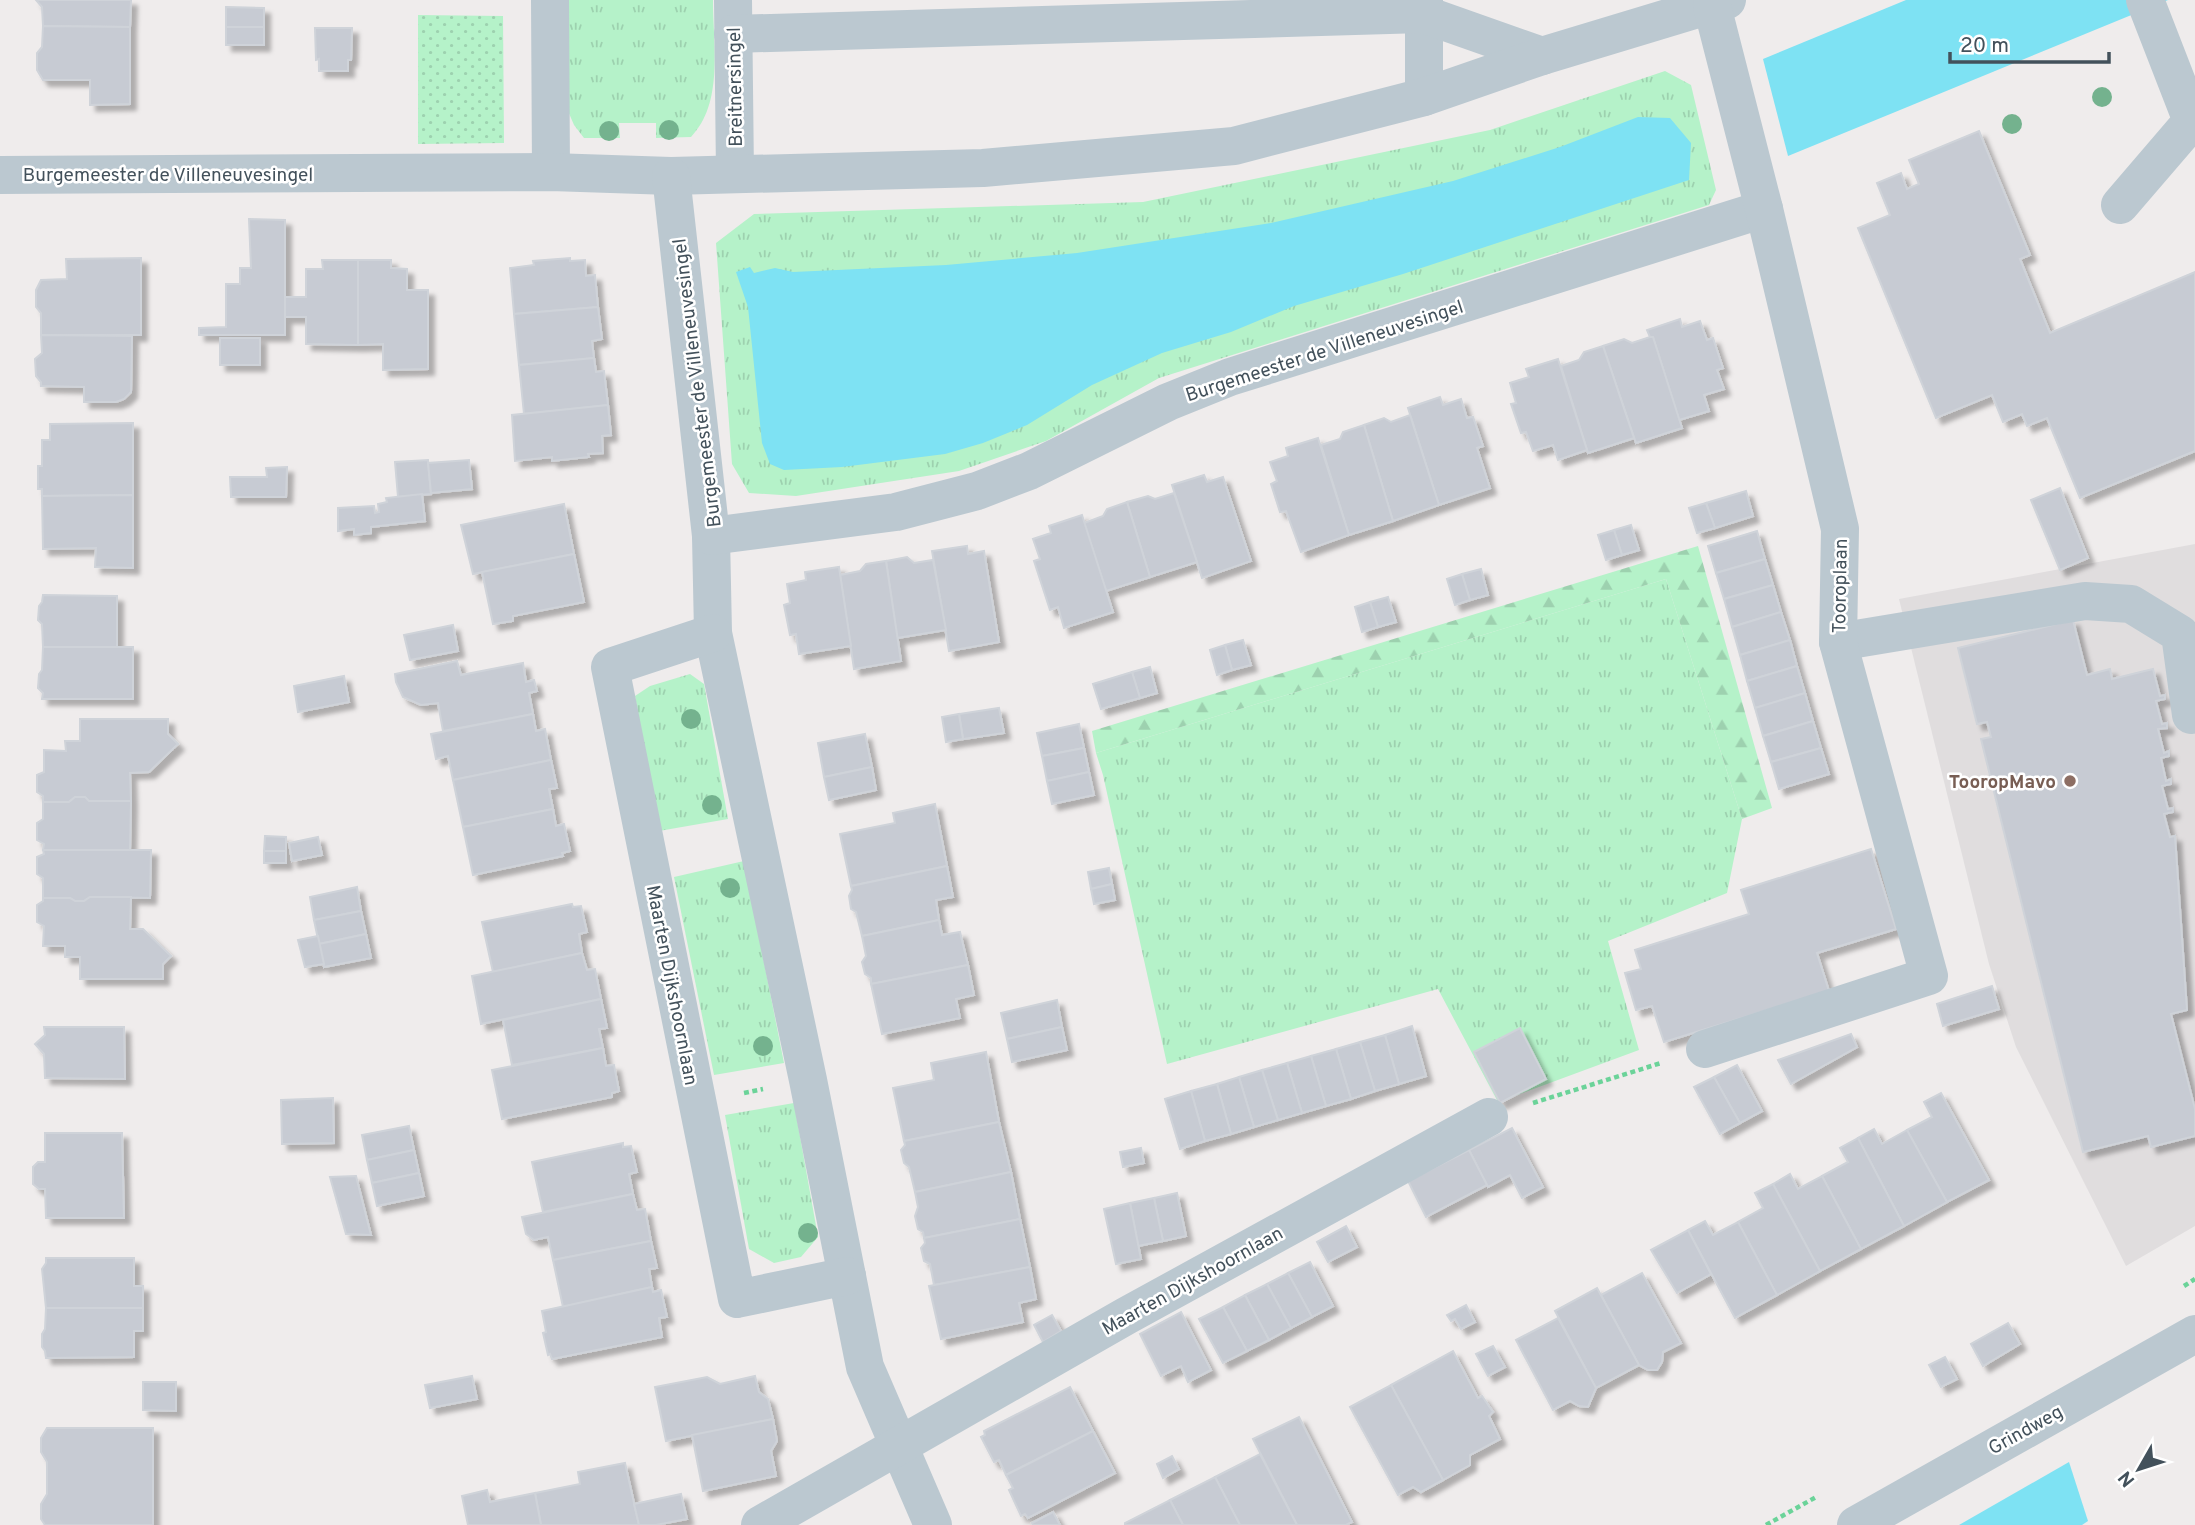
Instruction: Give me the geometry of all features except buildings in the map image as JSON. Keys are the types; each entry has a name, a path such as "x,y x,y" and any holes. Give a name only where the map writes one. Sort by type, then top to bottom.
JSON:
{"street":[{"path":"550,0 551,172"},
{"name":"Burgemeester de Villeneuvesingel","path":"0,175 551,172 671,176 983,168 1234,146 1424,97 1542,56 1719,3"},
{"name":"Tooroplaan","path":"1706,1049 1929,976 1838,642 1840,529 1727,64 1719,3"},
{"path":"733,17 1423,7 1542,56"},
{"path":"1423,7 1424,97"},
{"path":"2120,205 2192,121 2152,15"},
{"name":"Breitnersingel","path":"733,17 735,174"},
{"name":"Burgemeester de Villeneuvesingel","path":"671,176 711,536 896,512 977,491 1029,471 1168,402 1230,377 1760,192"},
{"path":"711,536 713,633 808,1080 865,1367 933,1525"},
{"path":"1838,642 2085,601 2131,604 2180,634 2191,715"},
{"name":"Maarten Dijkshoornlaan","path":"713,633 610,667 737,1299 847,1276"},
{"name":"Maarten Dijkshoornlaan","path":"760,1525 1126,1316 1489,1117"},
{"name":"Grindweg","path":"1856,1525 2195,1334"}],"path":[{"path":"1489,1117 1706,1049"},
{"path":"697,1103 808,1080"}],"shaded area":[{"name":"TooropMavo","path":"2195,544 2195,1226 2126,1266 2016,1047 1989,964 1899,599"}],"green space":[{"path":"566,0 713,0 715,54 712,91 708,108 691,137 656,138 656,123 619,123 620,138 584,138 568,111"},
{"path":"418,15 503,16 504,143 418,144"},
{"path":"1665,71 1691,85 1716,190 1709,205 1159,378 1046,441 959,471 796,496 749,493 732,464 716,243 754,214 1143,202 1490,130"},
{"path":"1698,546 1772,808 1742,819 1666,579 1096,753 1092,731"},
{"path":"1666,579 1742,819 1727,893 1608,941 1639,1050 1498,1102 1438,989 1167,1064 1096,753"},
{"path":"690,674 704,684 728,819 659,831 635,696 650,686"},
{"path":"744,861 784,1063 714,1075 674,877"},
{"path":"794,1103 818,1237 801,1257 774,1263 749,1249 725,1115"}],"water":[{"path":"1906,0 2168,0 1788,156 1763,59"},
{"path":"1638,117 1670,118 1691,143 1689,180 1403,274 1294,306 1231,332 1162,353 1092,385 1027,425 983,443 945,454 842,467 784,470 770,464 762,443 748,307 736,272 750,267 754,273 775,268 793,272 946,265 1077,253 1271,223 1453,181 1560,147"},
{"path":"2069,1462 2088,1521 2082,1525 1959,1525"}],"place":[{"name":"TooropMavo","path":"2070,781"}]}
